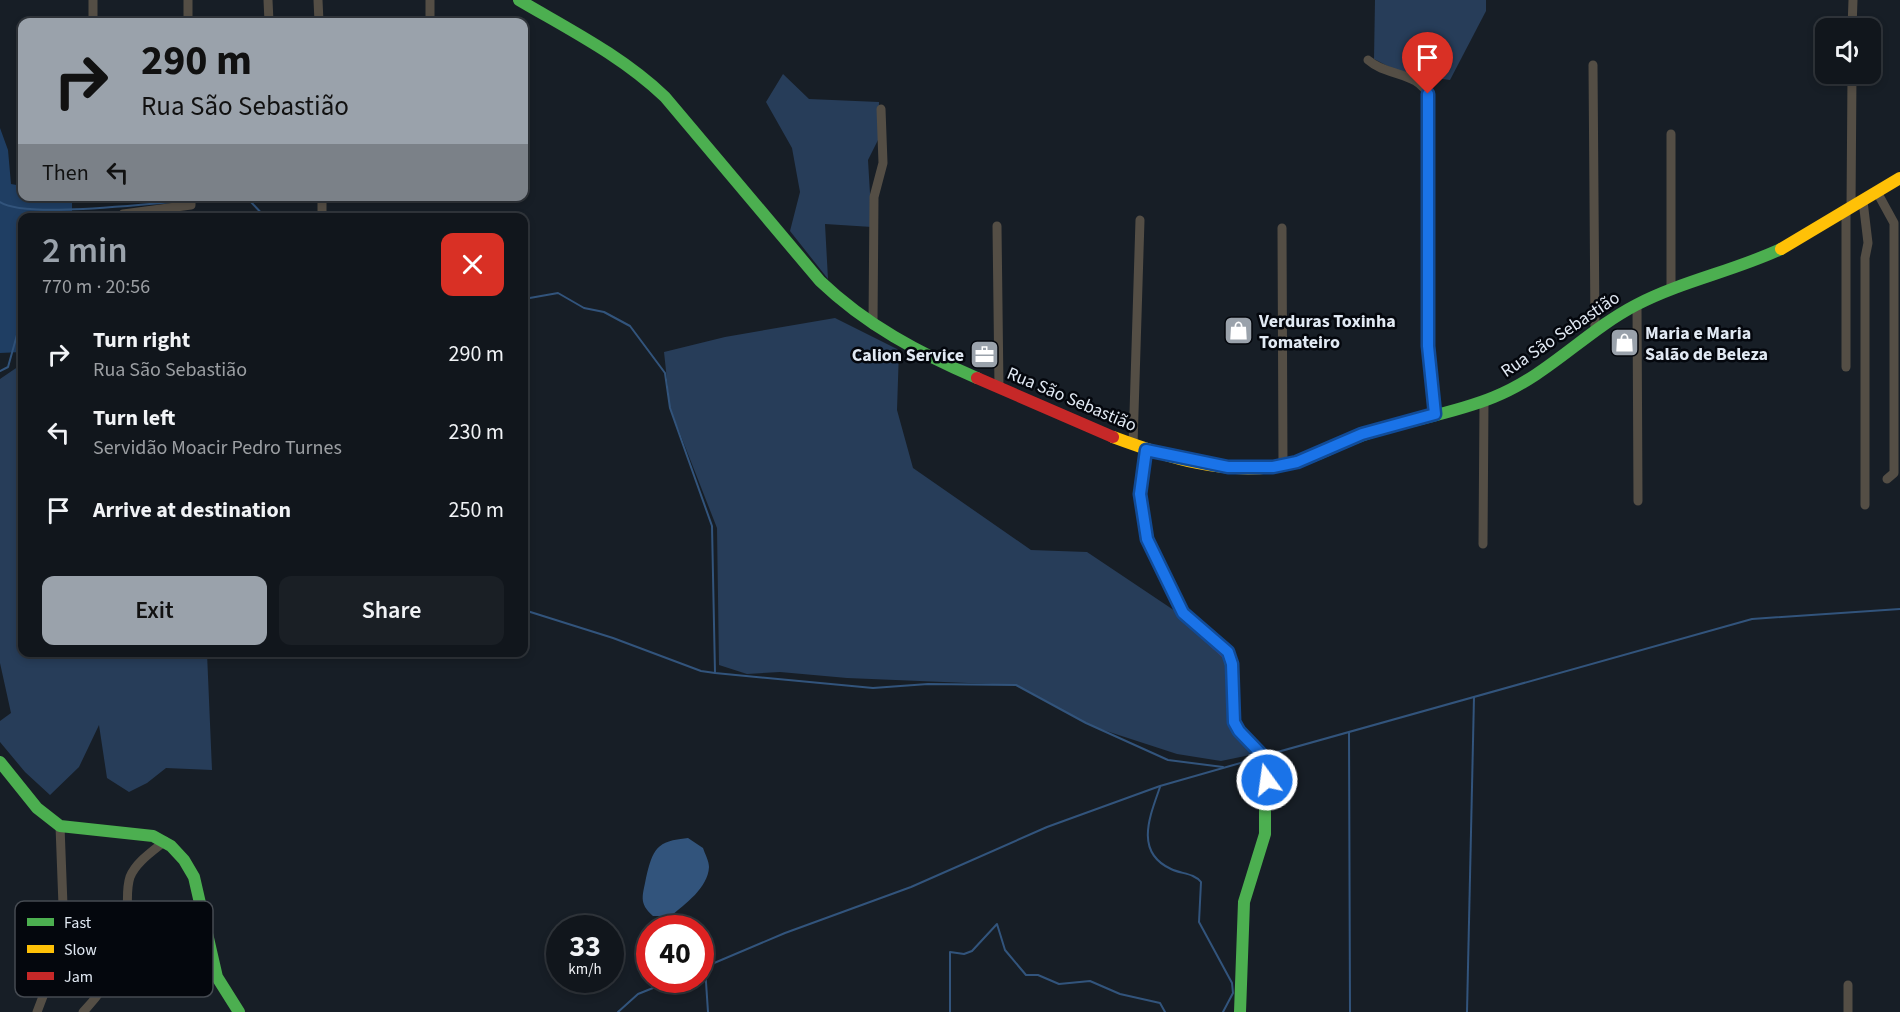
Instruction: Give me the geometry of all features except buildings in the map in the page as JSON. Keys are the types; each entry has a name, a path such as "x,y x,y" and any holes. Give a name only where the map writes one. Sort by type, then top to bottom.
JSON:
{"main road":[{"name":"Rua São Sebastião","path":"519,0 609,50 642,75 819,281 839,301 873,326 1002,389 1133,445 1146,450 1228,467 1255,469 1283,466 1362,434 1484,401 1527,380 1595,330 1637,304 1671,289 1762,259 1900,178"},
{"path":"1146,450 1140,494 1147,539 1183,613 1228,652 1232,664 1234,722 1264,760 1265,834 1244,902 1240,1012"},
{"path":"0,762 37,808 60,826 153,836 165,841 178,852 195,877 200,901"},
{"path":"213,958 217,976 239,1012"}],"street":[{"path":"93,0 93,18"},
{"path":"188,0 188,18"},
{"path":"268,0 269,18"},
{"path":"318,0 319,18"},
{"path":"430,0 430,18"},
{"path":"1852,18 1853,0"},
{"path":"1368,60 1383,70 1417,80 1429,97 1428,346 1435,414"},
{"path":"1593,65 1595,330"},
{"path":"1846,367 1852,84"},
{"path":"873,326 874,197 883,163 881,109"},
{"path":"1671,134 1671,289"},
{"path":"1877,192 1894,223 1894,473 1887,479"},
{"path":"131,213 191,205 191,201"},
{"path":"1863,201 1868,243 1865,258 1865,505"},
{"path":"1133,445 1140,220"},
{"path":"997,226 1002,389"},
{"path":"1282,228 1283,466"},
{"path":"1002,389 1004,293"},
{"path":"1637,304 1638,501"},
{"path":"1483,544 1484,401"},
{"path":"60,826 63,901"},
{"path":"129,901 131,876 145,858 165,841"},
{"path":"1848,985 1848,1012"},
{"path":"37,1012 43,997"},
{"path":"83,1012 97,997"}],"shaded area":[{"path":"1375,0 1486,0 1486,11 1450,80 1401,73 1374,59"},
{"path":"783,74 809,99 879,102 878,140 868,160 872,227 825,224 828,279 790,231 800,192 792,148 766,102"},
{"path":"0,128 8,150 11,184 18,185 18,201 72,201 72,213 18,213 18,352 0,353"},
{"path":"835,318 899,350 897,410 913,468 1031,550 1087,552 1193,623 1228,652 1232,711 1255,754 1221,761 1177,754 1094,727 1016,685 847,678 780,672 747,674 719,665 717,528 670,408 664,352 725,337"},
{"path":"18,367 18,657 207,657 212,770 166,768 147,783 129,792 107,778 99,725 79,767 50,795 25,772 0,742 0,721 11,713 0,663 0,379"},
{"path":"688,838 703,848 709,867 708,875 695,895 672,915 652,915 643,903 651,860 662,844"}],"waterway":[{"path":"0,202 14,207 60,210 185,201"},
{"path":"250,201 261,213"},
{"path":"528,298 558,293 584,308 604,312 630,326 665,373 670,408 712,526 715,673"},
{"path":"0,371 8,367 18,331"},
{"path":"1267,755 1752,619 1900,609"},
{"path":"528,611 613,638 701,671 873,688 928,684 1016,685 1086,723 1168,760 1223,767"},
{"path":"1467,1012 1474,697"},
{"path":"1349,733 1350,1012"},
{"path":"714,963 785,933 911,887 1047,827 1160,786 1258,758"},
{"path":"1160,787 1149,821 1149,843 1152,853 1159,862 1171,869 1195,877 1201,882 1199,922 1232,983 1233,993 1223,1012"},
{"path":"950,1012 950,952 964,954 972,951 997,924 1005,950 1026,975 1038,975 1059,984 1090,981 1120,994 1160,1003 1165,1012"},
{"path":"618,1012 640,993"},
{"path":"707,993 708,1012"}],"traffic: fast":[{"path":"519,0 613,56 665,97 820,281 838,297 894,337 977,378"},
{"path":"1346,442 1494,397 1549,366 1600,327 1636,305 1671,289 1781,249"},
{"path":"1229,655 1232,670 1234,721 1239,731 1260,752 1265,765 1265,834 1244,902 1240,1012"},
{"path":"0,762 37,808 60,826 153,836 171,846 184,860 194,877 200,901"},
{"path":"213,960 217,977 239,1012"}],"traffic: slow":[{"path":"1781,249 1900,178"},
{"path":"1113,437 1176,458 1241,469 1293,463 1346,442"}],"traffic: jam":[{"path":"977,378 1113,437"},
{"path":"1146,450 1140,494 1147,539 1183,613 1229,655"}],"place":[{"name":"Verduras Toxinha Tomateiro","path":"1238,331"},
{"name":"Maria e Maria Salão de Beleza","path":"1624,343"},
{"name":"Calion Service","path":"985,355"}],"route":[{"path":"1267,780 1262,755 1243,736 1234,722 1232,664 1228,652 1221,643 1193,624 1180,609 1144,531 1140,494 1146,450 1228,467 1255,469 1283,466 1362,434 1435,414 1428,346 1430,117 1428,94"}]}
